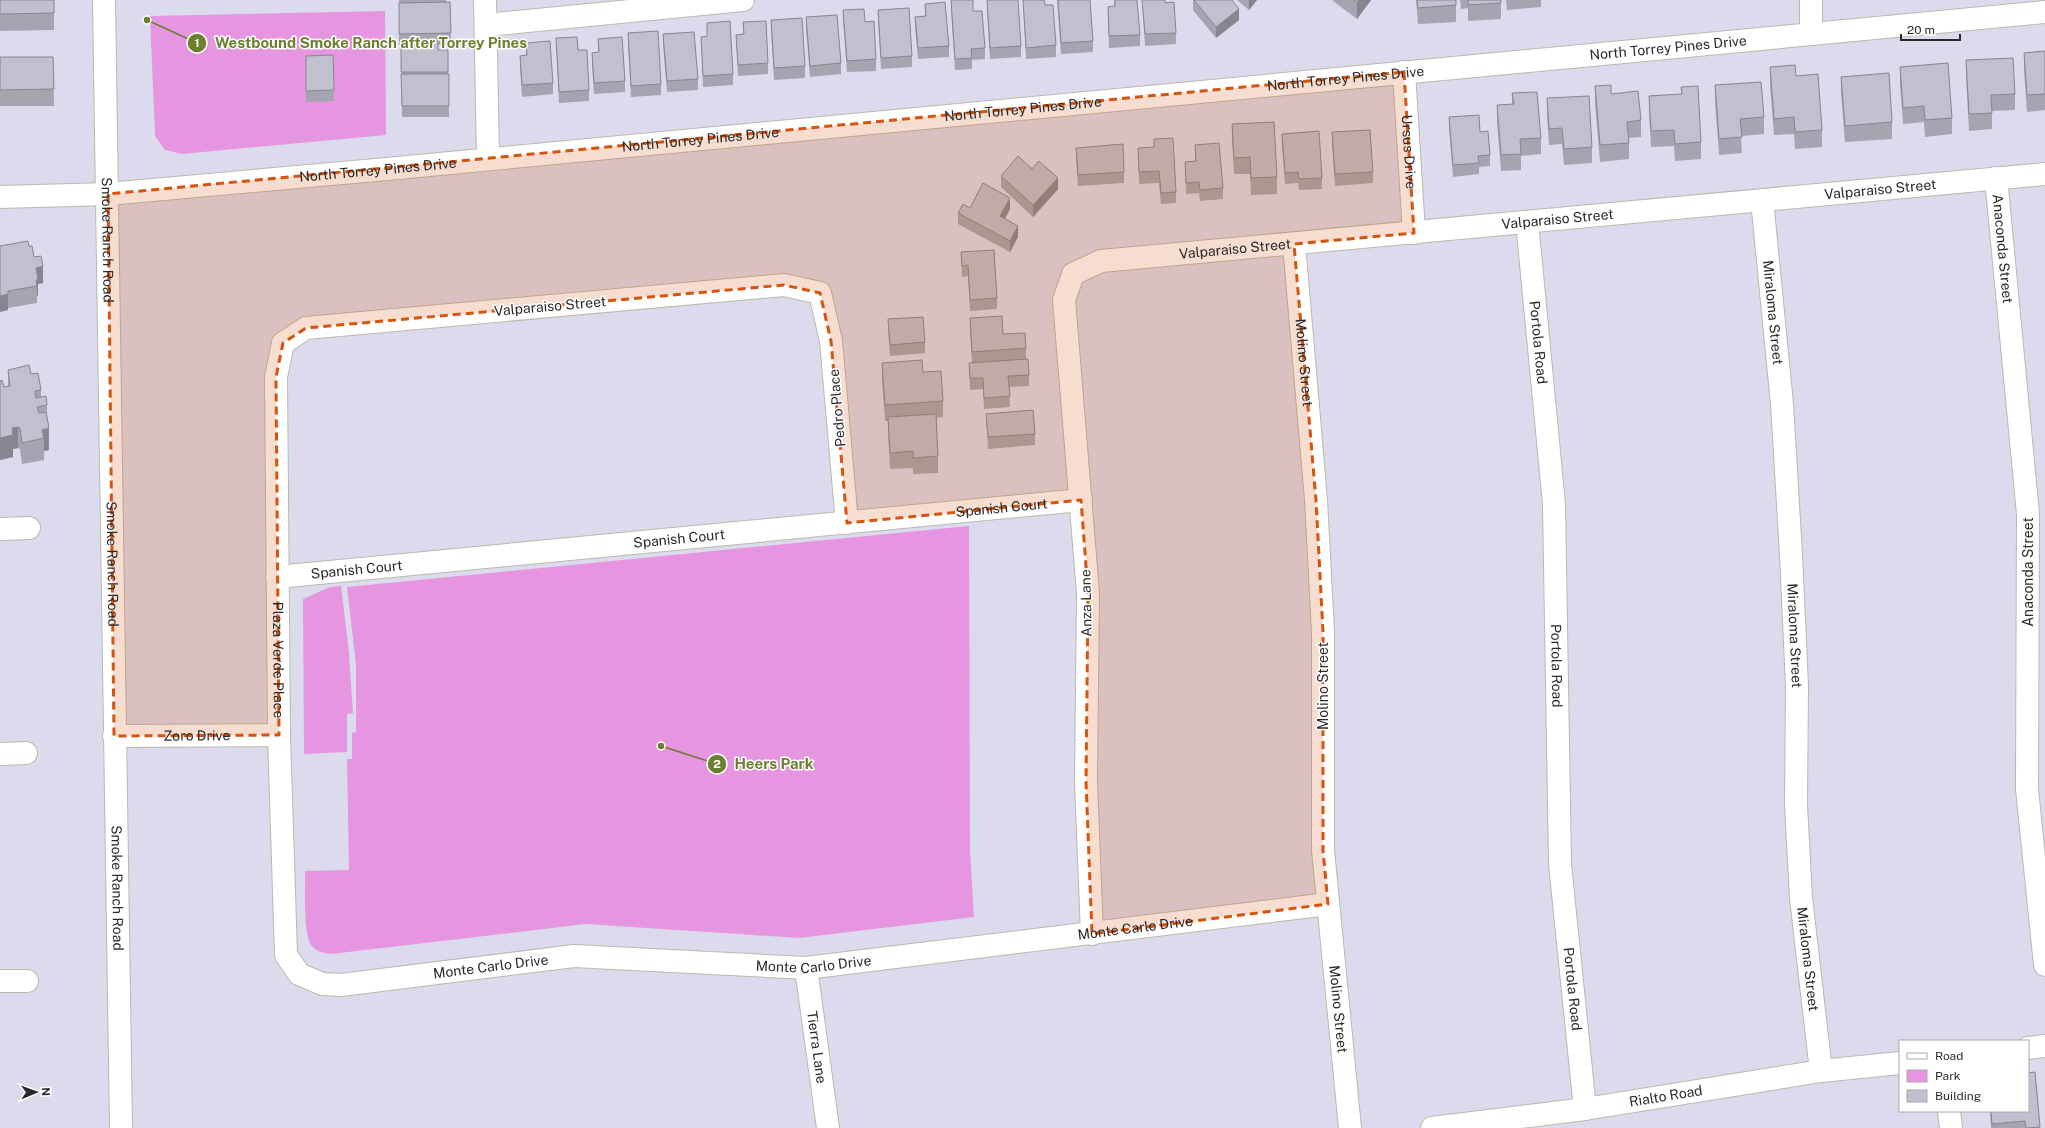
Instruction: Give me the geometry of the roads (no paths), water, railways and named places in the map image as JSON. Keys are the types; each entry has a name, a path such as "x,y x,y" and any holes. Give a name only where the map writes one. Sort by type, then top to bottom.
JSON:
{"street":[{"name":"Smoke Ranch Road","path":"104,0 121,1128"},
{"path":"485,0 488,158"},
{"path":"486,25 743,0"},
{"path":"1811,0 1811,34"},
{"name":"North Torrey Pines Drive","path":"0,197 108,194 2045,12"},
{"name":"Ursus Drive","path":"1404,72 1414,233"},
{"name":"Valparaiso Street","path":"1073,274 1101,261 2045,174"},
{"name":"Anaconda Street","path":"1996,178 2028,514 2027,789 2045,966"},
{"name":"Miraloma Street","path":"1762,200 1782,404 1791,548 1797,686 1796,805 1801,898 1821,1071"},
{"name":"Portola Road","path":"1527,222 1554,504 1560,864 1585,1108"},
{"name":"Molino Street","path":"1294,244 1316,500 1323,632 1323,850 1350,1128"},
{"name":"Anza Lane","path":"1073,274 1064,300 1088,592 1086,782 1092,934"},
{"name":"Valparaiso Street","path":"283,343 306,328 784,285 820,293"},
{"name":"Pedro Place","path":"820,293 831,341 848,523"},
{"name":"Plaza Verde Place","path":"283,343 276,377 279,735 286,955 299,974"},
{"name":"Spanish Court","path":"277,577 1080,500"},
{"path":"0,529 29,528"},
{"name":"Zoro Drive","path":"114,736 279,735"},
{"path":"0,754 26,753"},
{"name":"Monte Carlo Drive","path":"299,974 322,984 341,985 574,956 806,968 1328,904"},
{"name":"Tierra Lane","path":"806,968 828,1128"},
{"path":"0,981 27,981"},
{"path":"2029,1048 2045,1046"},
{"name":"Rialto Road","path":"1432,1128 1585,1108 1821,1071 1899,1063"},
{"path":"1949,1112 1951,1128"}],"place":[{"name":"Westbound Smoke Ranch after Torrey Pines","path":"147,20"},
{"name":"Heers Park","path":"661,746"}]}
